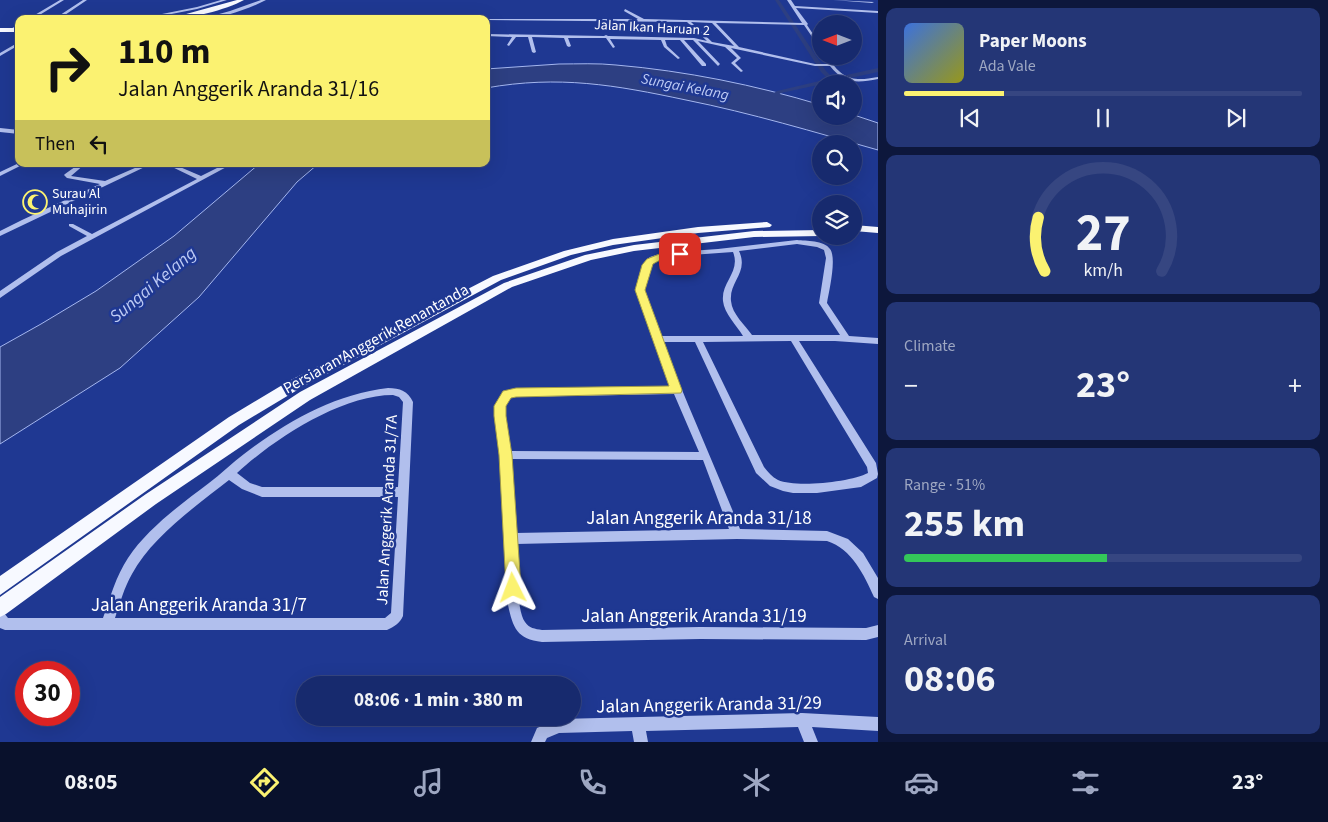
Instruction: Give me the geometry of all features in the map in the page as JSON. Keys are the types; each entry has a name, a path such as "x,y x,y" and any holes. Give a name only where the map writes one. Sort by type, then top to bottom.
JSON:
{"main road":[{"path":"188,15 242,0"},
{"path":"198,15 249,0"},
{"path":"0,31 15,30"},
{"name":"Persiaran Anggerik Renantanda","path":"0,586 234,421 294,385 497,278 536,263 613,242 698,230 812,227"},
{"name":"Persiaran Anggerik Renantanda","path":"0,608 151,498 305,396 508,285 589,257 677,242 772,229 812,232"},
{"path":"862,229 878,230"},
{"path":"862,236 878,237"},
{"path":"234,421 246,434"}],"street":[{"path":"37,15 62,0"},
{"path":"62,15 85,0"},
{"path":"162,15 190,10 225,0"},
{"path":"219,15 264,0"},
{"path":"790,0 812,34"},
{"path":"835,0 872,2"},
{"path":"794,7 878,12"},
{"path":"625,10 643,20"},
{"path":"490,19 806,24"},
{"path":"554,21 559,36"},
{"path":"688,21 710,42"},
{"path":"713,22 737,47"},
{"path":"565,27 568,46"},
{"name":"Jalan Ikan Haruan 2","path":"490,34 694,39 812,65"},
{"path":"510,45 514,35"},
{"path":"529,35 534,52"},
{"path":"606,36 613,47"},
{"path":"662,38 666,46 679,56 675,46 680,39 704,65"},
{"path":"694,39 718,65"},
{"path":"724,45 739,58 732,63 741,71"},
{"path":"0,55 15,46"},
{"path":"831,65 841,76 856,82 878,78"},
{"path":"0,130 15,132"},
{"path":"0,174 15,166"},
{"path":"78,167 67,175 69,177 104,183"},
{"path":"0,234 141,167"},
{"path":"176,167 200,178"},
{"path":"0,295 59,254 223,167"},
{"path":"71,225 91,236"},
{"path":"737,534 677,390 640,290 647,265 653,259 662,255 735,250 769,244 818,244 827,249 830,258 823,303 847,339"},
{"path":"735,250 740,258 737,272 728,292 727,303 749,338"},
{"path":"659,339 793,338 878,340"},
{"path":"698,339 760,470 768,479 776,484 791,488 827,486 861,482 869,479 873,475 872,466 793,338"},
{"path":"517,619 514,605 511,539 500,406 507,394 677,390"},
{"name":"Jalan Anggerik Aranda 31/7A","path":"230,474 250,454 296,423 320,410 359,398 389,392 396,392 406,397 408,402 397,616"},
{"path":"505,455 706,456"},
{"path":"107,623 122,580 137,555 184,509 230,474 246,486 262,492 403,492"},
{"name":"Jalan Anggerik Aranda 31/18","path":"511,539 737,534 813,534 836,537 849,547 869,574 878,592"},
{"name":"Jalan Anggerik Aranda 31/7","path":"0,617 5,624 387,624 397,616"},
{"name":"Jalan Anggerik Aranda 31/19","path":"517,619 522,629 530,635 542,636 700,633 866,634 878,631"},
{"path":"802,720 811,742"},
{"name":"Jalan Anggerik Aranda 31/29","path":"540,737 559,726 802,720 878,724"},
{"path":"638,724 641,742"}],"water":[{"name":"Sungai Kelang","path":"559,64 609,64 668,71 746,85 812,102 812,125 862,125 862,118 878,123 878,150 862,146 862,135 825,135 734,111 611,86 538,82 490,87 490,69"},
{"name":"Sungai Kelang","path":"255,167 314,167 297,182 199,297 120,368 0,444 0,347 96,291 174,236"}],"waterway":[{"path":"777,0 827,75"},
{"path":"767,100 779,92 878,70"}],"place":[{"name":"Surau Al Muhajirin","path":"35,202"}],"route":[{"path":"513,588 505,455 500,416 502,400 507,394 516,393 677,390 640,290 647,265 650,262 662,255 680,254"}]}
